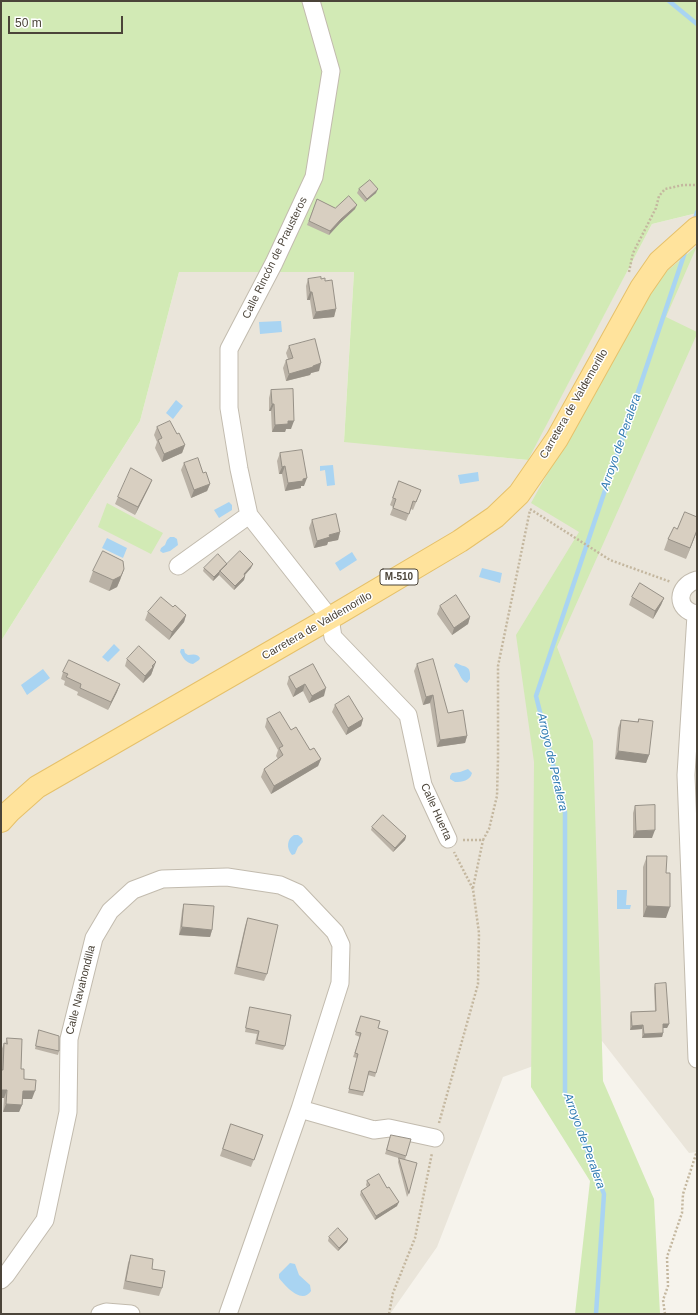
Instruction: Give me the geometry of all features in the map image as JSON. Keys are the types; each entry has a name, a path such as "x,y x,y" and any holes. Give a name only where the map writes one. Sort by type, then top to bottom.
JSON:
{"main road":[{"name":"Carretera de Valdemorillo","path":"4,812 37,787 208,690 460,542 495,517 519,494 557,439 641,288 659,262 697,228"}],"street":[{"name":"Calle Rincón de Prausteros","path":"311,1 331,71 314,177 274,263 229,349 229,408 239,469 249,515 330,618"},
{"path":"178,566 249,515"},
{"path":"691,584 681,593 681,600 684,607 689,612 697,614 686,775 697,1059"},
{"name":"Calle Huerta","path":"330,618 333,637 408,715 423,785 448,839"},
{"name":"Calle Navahondilla","path":"1,1280 45,1220 68,1112 69,1039 94,938 110,911 133,890 162,879 227,877 280,885 298,893 335,932 341,945 340,983 300,1109 228,1314"},
{"path":"300,1109 374,1130 389,1128 435,1138"},
{"path":"100,1314 106,1312 130,1314"}],"path":[{"path":"628,275 633,253 656,208 659,196 665,189 683,185 696,185"},
{"path":"473,889 483,840 489,829 497,796 498,666 530,509 523,488"},
{"path":"530,509 610,560 691,584"},
{"path":"448,839 483,840"},
{"name":"Calle Huerta","path":"448,839 473,889 479,933 478,984"},
{"path":"665,1314 663,1300 668,1286 667,1257 682,1213 683,1194 697,1151"}],"shaded area":[{"path":"697,213 697,1152 689,1153 602,1041 503,1077 437,1247 390,1314 1,1314 1,641 140,421 179,272 354,272 344,441 527,460 652,224"}],"green space":[{"path":"1,1 697,1 697,213 652,224 528,460 344,442 354,272 179,272 140,421 1,641"},
{"path":"697,246 666,317 697,332 697,334 557,647 593,741 603,1081 654,1199 660,1314 575,1314 590,1181 531,1087 534,762 516,635 579,532 531,503 655,281"},
{"path":"107,503 163,533 151,554 98,527"}],"water":[{"path":"281,321 282,332 260,334 259,322"},
{"path":"176,400 183,406 173,419 166,413"},
{"path":"333,465 335,485 327,486 325,470 320,471 320,466"},
{"path":"478,472 479,481 460,484 458,475"},
{"path":"229,502 232,505 232,510 219,518 214,510"},
{"path":"170,537 177,539 178,545 170,551 163,553 160,551 161,548"},
{"path":"107,538 127,548 123,558 102,548"},
{"path":"352,552 357,560 340,571 335,563"},
{"path":"482,568 502,573 500,583 479,577"},
{"path":"114,644 120,650 108,662 102,657"},
{"path":"181,649 184,649 185,653 188,655 197,655 200,658 199,660 193,664 188,663 180,652"},
{"path":"456,663 469,669 470,679 467,683 463,680 454,666"},
{"path":"43,669 50,678 27,695 21,685"},
{"path":"468,769 472,773 468,779 455,782 450,779 452,773"},
{"path":"294,835 298,835 302,838 303,842 298,847 295,854 292,855 288,844"},
{"path":"617,890 627,890 626,905 631,905 630,909 617,909"},
{"path":"290,1263 295,1264 299,1275 310,1285 311,1291 307,1295 303,1296 294,1293 279,1278 279,1274"}],"building":[{"path":"370,180 378,189 367,199 359,189"},
{"path":"349,196 357,205 330,231 309,221 317,199 335,208"},
{"path":"321,277 321,279 325,278 325,281 332,280 336,309 316,312 308,279"},
{"path":"315,339 321,363 289,374 286,360 293,358 289,346"},
{"path":"293,389 294,421 288,421 288,424 275,425 274,404 272,404 271,390"},
{"path":"170,421 177,434 179,433 185,445 164,454 158,440 162,438 157,427"},
{"path":"302,450 307,478 303,479 303,481 288,483 285,466 282,467 280,453"},
{"path":"198,458 203,473 206,472 210,484 194,490 184,463"},
{"path":"131,468 152,480 138,507 118,497"},
{"path":"399,481 421,490 416,502 413,501 409,514 393,508 396,499 393,498"},
{"path":"685,512 697,517 697,530 690,548 668,539 674,527 677,529"},
{"path":"336,514 340,532 329,535 330,537 317,541 312,520"},
{"path":"103,551 123,561 124,569 121,576 113,580 93,571"},
{"path":"240,551 253,564 244,574 245,576 235,586 220,571"},
{"path":"218,554 227,564 214,577 204,568"},
{"path":"640,583 664,598 655,611 632,597"},
{"path":"456,595 470,617 454,628 440,606"},
{"path":"161,597 173,607 175,605 186,615 172,632 148,612"},
{"path":"139,646 156,662 145,676 127,659"},
{"path":"433,659 448,713 463,710 467,736 440,740 433,695 426,697 417,664"},
{"path":"69,660 120,684 111,702 80,688 81,684 66,677 68,674 63,672"},
{"path":"313,664 326,688 312,696 305,684 296,689 289,677"},
{"path":"349,696 363,719 348,728 335,705"},
{"path":"280,712 291,730 296,727 310,750 314,748 321,759 274,786 264,769 283,755 279,748 283,746 267,719"},
{"path":"639,719 653,721 649,755 618,751 621,720 638,722"},
{"path":"655,805 655,830 636,831 635,806"},
{"path":"383,815 406,836 395,848 372,827"},
{"path":"647,856 667,856 666,873 670,873 670,907 647,906"},
{"path":"184,904 214,906 212,930 182,927"},
{"path":"248,918 278,925 267,974 237,967"},
{"path":"666,983 669,1024 663,1024 663,1033 644,1034 643,1025 632,1026 631,1012 656,1011 655,984"},
{"path":"250,1007 291,1015 285,1046 257,1040 259,1031 246,1028"},
{"path":"361,1016 380,1021 378,1028 388,1031 376,1073 369,1071 364,1092 349,1089 358,1054 355,1053 361,1033 356,1032"},
{"path":"39,1030 59,1036 59,1051 36,1046"},
{"path":"7,1038 22,1039 21,1069 24,1069 24,1079 36,1080 35,1091 23,1091 22,1105 6,1104 7,1090 1,1090 1,1070 3,1070 4,1043 7,1044"},
{"path":"231,1124 263,1135 254,1160 223,1149"},
{"path":"391,1135 411,1139 406,1156 387,1150"},
{"path":"399,1158 417,1163 409,1193"},
{"path":"379,1174 387,1188 389,1187 399,1202 376,1216 361,1191 370,1185 367,1181"},
{"path":"338,1228 348,1239 339,1248 329,1237"},
{"path":"131,1255 153,1259 152,1269 165,1271 162,1288 126,1281"}],"waterway":[{"path":"669,1 697,24"},
{"name":"Arroyo de Peralera","path":"695,219 697,212"},
{"name":"Arroyo de Peralera","path":"596,1314 604,1194 565,1093 565,812 536,696 685,252"}]}
